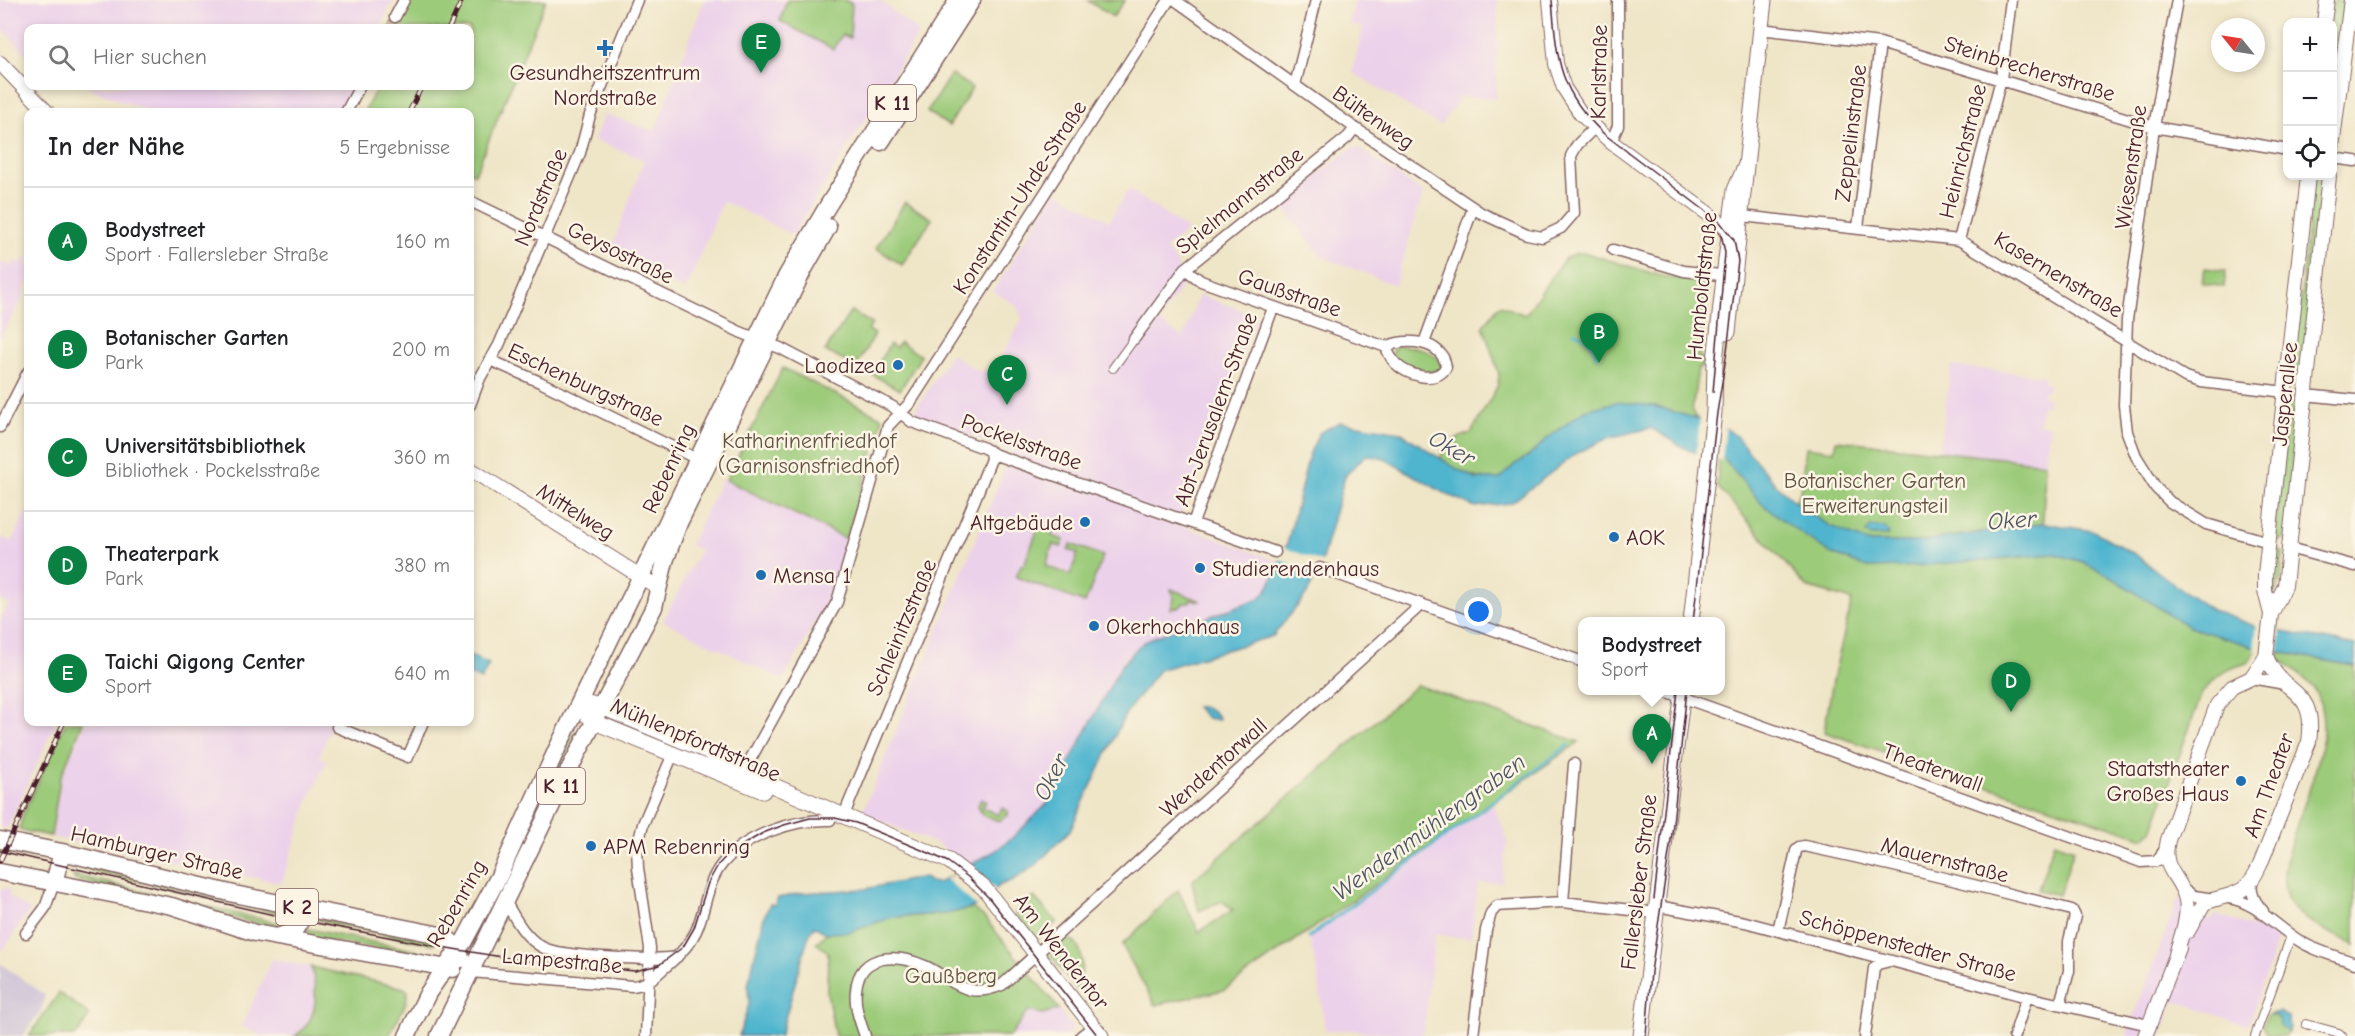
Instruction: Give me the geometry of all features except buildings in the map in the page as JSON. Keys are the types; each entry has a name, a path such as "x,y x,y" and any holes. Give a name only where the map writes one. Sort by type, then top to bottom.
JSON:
{"main road":[{"name":"Rebenring","path":"444,968 471,945 505,901 649,617 667,554 679,523 761,340 787,275 823,213 958,0"},
{"name":"Rebenring","path":"466,977 474,925 697,459 761,340 830,223 972,0"},
{"name":"Humboldtstraße","path":"1691,617 1714,412 1726,352 1729,276 1745,167 1764,0"},
{"name":"Fallersleber Straße","path":"1641,1036 1683,695"},
{"name":"Mühlenpfordtstraße","path":"580,702 673,754 837,818 930,851 958,872 987,899"},
{"name":"Mühlenpfordtstraße","path":"598,714 705,750 837,818"},
{"name":"Hamburger Straße","path":"0,840 62,852 234,894 445,936"},
{"path":"54,883 62,852"},
{"name":"K 2","path":"0,872 172,906 225,924 276,937 444,968 466,977"},
{"name":"Am Wendentor","path":"987,899 1034,957 1091,1035"},
{"path":"276,937 294,931 301,920 304,908"},
{"path":"445,936 474,925"},
{"path":"445,936 471,945 466,977"},
{"name":"K 11","path":"406,1036 444,968"},
{"name":"K 11","path":"439,1036 466,977"}],"street":[{"path":"395,17 404,0"},
{"name":"Nordstraße","path":"474,396 499,345 580,153 590,115 637,0"},
{"name":"Konstantin-Uhde-Straße","path":"744,771 837,602 888,426 910,403 1169,0"},
{"name":"Bültenweg","path":"1175,0 1355,128 1473,208 1535,237 1552,234 1561,228 1574,213 1571,167 1573,151 1594,128"},
{"path":"1295,85 1316,0"},
{"path":"1550,0 1556,64 1562,84 1576,108 1594,128 1611,142 1736,225"},
{"name":"Karlstraße","path":"1611,142 1618,126 1618,0"},
{"name":"Heinrichstraße","path":"1959,240 2001,79 2011,0"},
{"name":"Wiesenstraße","path":"2176,0 2154,127 2127,320 2124,405 2127,432 2136,456 2156,488 2181,510 2206,524 2269,542"},
{"path":"2325,18 2327,0"},
{"path":"2335,126 2350,0"},
{"name":"Steinbrecherstraße","path":"1760,29 1880,43 2154,127 2283,149"},
{"name":"Zeppelinstraße","path":"1858,228 1880,43"},
{"path":"1,67 24,90"},
{"path":"25,90 43,108"},
{"path":"348,108 358,90"},
{"name":"Spielmannstraße","path":"1113,368 1185,269 1355,128"},
{"path":"2337,159 2355,161"},
{"name":"Jasperallee","path":"2251,678 2266,656 2271,614 2265,584 2308,180"},
{"name":"Jasperallee","path":"2271,614 2284,586 2330,180"},
{"name":"Geysostraße","path":"474,203 761,340"},
{"path":"1386,346 1391,359 1402,369 1421,376 1439,375 1446,367 1438,353 1424,344 1473,208"},
{"name":"Kasernenstraße","path":"1736,225 1858,228 1959,240 2193,380 2355,400"},
{"path":"1613,250 1684,271 1729,276"},
{"name":"Gaußstraße","path":"1185,269 1201,281 1386,346 1406,340 1424,344"},
{"name":"Abt-Jerusalem-Straße","path":"1193,523 1273,308"},
{"name":"Pockelsstraße","path":"761,340 792,354 900,412 912,422 990,452 1275,552"},
{"name":"Eschenburgstraße","path":"490,360 697,459"},
{"path":"0,427 24,380"},
{"name":"Schleinitzstraße","path":"837,818 975,499 991,459 990,452"},
{"name":"Mittelweg","path":"474,472 659,588"},
{"path":"2269,542 2355,566"},
{"path":"1320,568 1578,660"},
{"name":"Wendentorwall","path":"865,1036 856,1008 855,988 861,974 870,963 883,958 902,958 926,966 960,986 979,991 1002,985 1422,604"},
{"path":"2266,656 2274,674 2285,684"},
{"path":"2170,869 2157,861 2166,848 2217,705 2232,687 2251,678 2285,684"},
{"name":"Am Theater","path":"2252,881 2309,742 2311,724 2307,706 2295,690 2285,684"},
{"name":"Theaterwall","path":"1686,695 2141,862 2157,861"},
{"path":"337,726 408,757 421,726"},
{"path":"646,1036 650,941 637,848 643,824 673,754"},
{"path":"1563,902 1574,764"},
{"path":"648,982 677,957 692,938 710,884 730,855 753,841 784,828 813,820 837,818"},
{"name":"Mauernstraße","path":"1778,931 1796,851 1799,847 1804,846 1883,863 2072,910 2075,916 2069,941 2068,971 2060,1004"},
{"path":"2166,848 2170,869 2186,896 2187,909 2176,955"},
{"path":"2147,1031 2176,955 2204,903 2240,892 2252,881"},
{"path":"2252,881 2250,890 2253,897 2278,927"},
{"path":"26,933 45,908 54,883"},
{"path":"2181,887 2194,896 2238,900 2291,936 2315,949 2355,963"},
{"name":"Lampestraße","path":"505,901 526,935 545,949 650,959 677,957"},
{"name":"Schöppenstedter Straße","path":"1473,1036 1486,930 1491,913 1497,906 1563,902 1637,913 1657,910 1715,915 2060,1004 2147,1031"},
{"path":"2255,1036 2291,936"},
{"path":"1865,1036 1874,968 1885,961 1896,961"},
{"name":"Lampestraße","path":"466,977 632,986 645,985 648,982"},
{"path":"2014,1036 2027,997"},
{"path":"2306,1024 2340,1034"}],"shaded area":[{"path":"0,0 393,0 382,24 24,24 24,52 0,26"},
{"path":"704,0 880,0 919,33 793,235 723,201 685,291 610,253 644,160 594,140 604,114 655,131"},
{"path":"1355,0 1498,0 1496,98 1460,97 1440,126 1352,72 1363,28 1349,24"},
{"path":"94,90 352,90 341,108 139,108"},
{"path":"1351,148 1359,148 1423,193 1395,285 1321,256 1281,205"},
{"path":"1129,189 1187,230 1165,248 1177,263 1181,288 1158,321 1183,338 1199,295 1257,316 1177,524 1280,562 1269,587 1260,599 1149,639 1128,656 1107,690 1100,708 1047,804 1012,838 995,851 969,864 937,844 862,813 1012,452 912,415 951,354 978,371 994,370 1022,320 1018,307 993,291 1056,191 1109,221"},
{"path":"24,257 23,297 0,338 0,263 13,266 14,261 22,263"},
{"path":"1951,366 2044,376 2043,383 2048,384 2050,388 2042,394 2046,400 2049,397 2048,406 2041,406 2039,424 2050,426 2045,463 1939,452"},
{"name":"Mensa 1","path":"722,479 846,539 828,599 783,680 663,621 700,550 690,545"},
{"path":"24,516 24,726 54,726 7,828 0,827 0,622 8,604 0,599 0,537 12,542"},
{"path":"83,726 331,726 319,756 327,760 308,802 282,883 52,837 61,780"},
{"path":"1491,802 1504,829 1507,842 1502,882 1478,883 1471,938 1435,935 1423,1036 1349,1030 1325,1031 1318,973 1309,937"},
{"path":"3,888 10,889 9,896 30,910 0,954 0,892"},
{"path":"2179,897 2210,920 2217,915 2279,936 2248,1026 2174,1000 2161,1036 2126,1036"},
{"path":"272,959 311,967 317,987 313,1013 304,1030 295,1036 261,1036 242,1026"},
{"path":"0,963 45,995 41,1011 23,1036 0,1036"},
{"path":"1059,1009 1073,1028 1067,1036 1010,1036 1028,1011 1036,1014 1050,1013"}],"green space":[{"path":"410,0 546,0 475,174 474,108 366,108 376,90 474,90 474,24 399,24"},
{"path":"787,0 834,2 845,0 852,4 850,38 842,35 833,49 780,21"},
{"path":"1087,0 1125,0 1113,17"},
{"path":"2334,0 2344,0 2337,74 2337,18 2331,18"},
{"path":"951,74 972,88 949,126 927,112"},
{"path":"2313,180 2326,180 2300,388 2295,389 2292,386"},
{"path":"905,202 932,219 902,265 876,248"},
{"path":"1577,253 1586,253 1661,276 1701,282 1708,290 1699,358 1702,358 1701,368 1698,368 1692,412 1698,420 1654,406 1585,410 1548,438 1529,456 1515,464 1500,479 1483,479 1462,472 1441,459 1443,444 1471,433 1498,385 1499,374 1483,326 1500,305 1525,315 1565,258"},
{"path":"2205,268 2226,271 2224,287 2202,283"},
{"path":"851,311 872,324 868,330 875,334 856,367 825,351"},
{"path":"900,342 921,356 900,390 871,374 890,344 896,348"},
{"path":"1397,346 1427,351 1442,363 1440,370 1425,373 1397,362 1392,351"},
{"name":"Katharinenfriedhof (Garnisonsfriedhof)","path":"783,368 883,418 846,539 726,480"},
{"path":"2295,397 2298,399 2285,538 2279,541 2274,535 2289,401"},
{"name":"Botanischer Garten Erweiterungsteil","path":"1836,440 2045,463 2043,523 1918,542 1867,542 1830,526 1795,501 1800,493 1806,447 1834,451"},
{"path":"1719,457 1724,459 1762,504 1832,554 1903,567 2055,554 2083,562 2108,575 2191,627 2258,648 2248,663 2222,674 2202,693 2152,831 2144,838 1824,732 1833,680 1852,600 1806,587 1717,486"},
{"path":"1039,526 1054,531 1052,536 1064,540 1061,547 1053,544 1046,566 1070,575 1078,553 1068,550 1071,544 1103,556 1085,603 1016,577 1021,565 1024,565"},
{"path":"2278,549 2283,553 2281,579 2274,595 2269,578 2273,551"},
{"path":"1171,589 1201,601 1190,600 1190,603 1183,603 1182,606 1171,609 1174,598"},
{"path":"2278,652 2355,666 2355,945 2301,915 2295,910 2285,891 2285,866 2292,838 2314,775 2322,744 2322,714 2313,687 2301,675 2277,658"},
{"path":"1417,685 1579,742 1224,990 1155,1005 1122,945 1178,890 1199,932 1233,910 1222,901 1199,911 1192,881"},
{"path":"64,726 81,726 60,779 51,836 19,830 23,815"},
{"path":"573,732 577,732 576,737 491,917 488,917"},
{"path":"981,799 986,801 983,808 998,815 1002,808 1008,811 1008,815 999,821 982,815 978,806"},
{"path":"2054,842 2074,849 2059,895 2038,890"},
{"path":"90,867 235,901 290,911 294,917 89,870"},
{"path":"73,875 292,926 282,929 75,880"},
{"path":"1034,897 1057,922 1037,939 1015,913"},
{"name":"Gaußberg","path":"972,908 983,916 1059,1009 1043,1014 1028,1011 1010,1036 835,1036 827,992 828,952 816,943 828,932 850,932 892,917 946,914"},
{"path":"310,917 436,939 433,944 331,924"},
{"path":"308,929 427,954 426,956 304,937"},
{"path":"1068,938 1074,942 1081,954 1082,969 1077,990 1050,955"},
{"path":"311,967 404,988 408,991 405,1005 389,1036 295,1036 309,1022 315,1005 315,986"},
{"path":"59,993 90,1015 76,1036 29,1036"},
{"path":"2267,1015 2279,1018 2289,1032 2284,1036 2268,1036 2263,1026"}],"water":[{"path":"1617,402 1654,406 1724,427 1736,436 1775,484 1806,511 1830,526 1867,542 1918,542 2043,523 2094,531 2136,555 2212,610 2260,628 2355,645 2355,666 2258,648 2189,627 2108,575 2083,562 2055,554 1868,568 1832,554 1796,530 1762,504 1724,459 1682,447 1651,428 1608,438 1577,453 1511,503 1475,507 1446,494 1385,459 1366,455 1345,476 1321,563 1307,594 1273,636 1159,670 1126,713 1070,830 1036,865 1012,881 1000,885 972,908 946,914 892,917 850,932 826,933 814,926 808,938 780,1036 739,1036 749,1004 748,985 764,917 770,904 774,905 778,898 802,893 865,889 924,877 930,882 938,883 995,851 1047,804 1121,666 1139,646 1149,639 1260,598 1269,587 1288,541 1309,455 1319,433 1340,422 1400,432 1476,479 1500,479 1515,464 1529,456 1548,438 1585,410"},
{"path":"1871,527 1885,528 1889,533 1887,536 1870,536 1866,533"},
{"path":"474,657 489,664 481,680 474,677"},
{"path":"1196,707 1210,709 1219,720 1207,718"},
{"path":"2278,1012 2288,1017 2289,1032 2280,1027 2279,1018 2270,1014"}],"pier":[{"path":"1700,417 1726,424 1722,461 1696,456"},
{"path":"1283,547 1324,563 1319,575 1278,559"},
{"path":"2257,623 2281,628 2278,655 2254,650"},
{"path":"969,864 997,891 977,907 946,879"}],"waterway":[{"path":"1574,332 1583,335 1589,341 1597,357"},
{"name":"Wendenmühlengraben","path":"1309,937 1569,745"}],"tunnel":[{"path":"392,24 395,17"}],"tram line":[{"path":"1552,0 1559,57 1563,73 1577,103 1604,134 1720,222 1734,240 1738,261 1717,413 1694,617"},
{"path":"1712,222 1722,238 1725,253 1713,392"},
{"path":"1654,899 1677,695"},
{"path":"1646,1036 1651,972 1672,833 1686,695"},
{"path":"0,851 274,915 435,946 526,961 635,971 659,965 683,947 694,928 708,883 718,865 729,853 763,833 784,825 810,818 835,818 856,823 929,853 948,862 968,877 989,898 1098,1036"}],"railway":[{"path":"451,24 462,0"},
{"path":"411,108 420,90"},
{"path":"0,861 62,726"}],"place":[{"name":"Gesundheitszentrum Nordstraße","path":"605,48"},
{"name":"Taichi Qigong Center","path":"761,73"},
{"name":"Botanischer Garten","path":"1599,363"},
{"name":"Laodizea","path":"898,365"},
{"name":"Universitätsbibliothek","path":"1007,405"},
{"name":"Altgebäude","path":"1085,522"},
{"name":"AOK","path":"1614,537"},
{"name":"Studierendenhaus","path":"1200,568"},
{"name":"Mensa 1","path":"761,575"},
{"name":"Okerhochhaus","path":"1094,626"},
{"name":"Theaterpark","path":"2011,712"},
{"name":"Bodystreet","path":"1652,764"},
{"name":"Staatstheater Großes Haus","path":"2241,781"},
{"name":"APM Rebenring","path":"591,846"}],"water label":[{"name":"Oker","path":"1452,448"},
{"name":"Oker","path":"2012,520"},
{"name":"Oker","path":"1051,777"}]}
